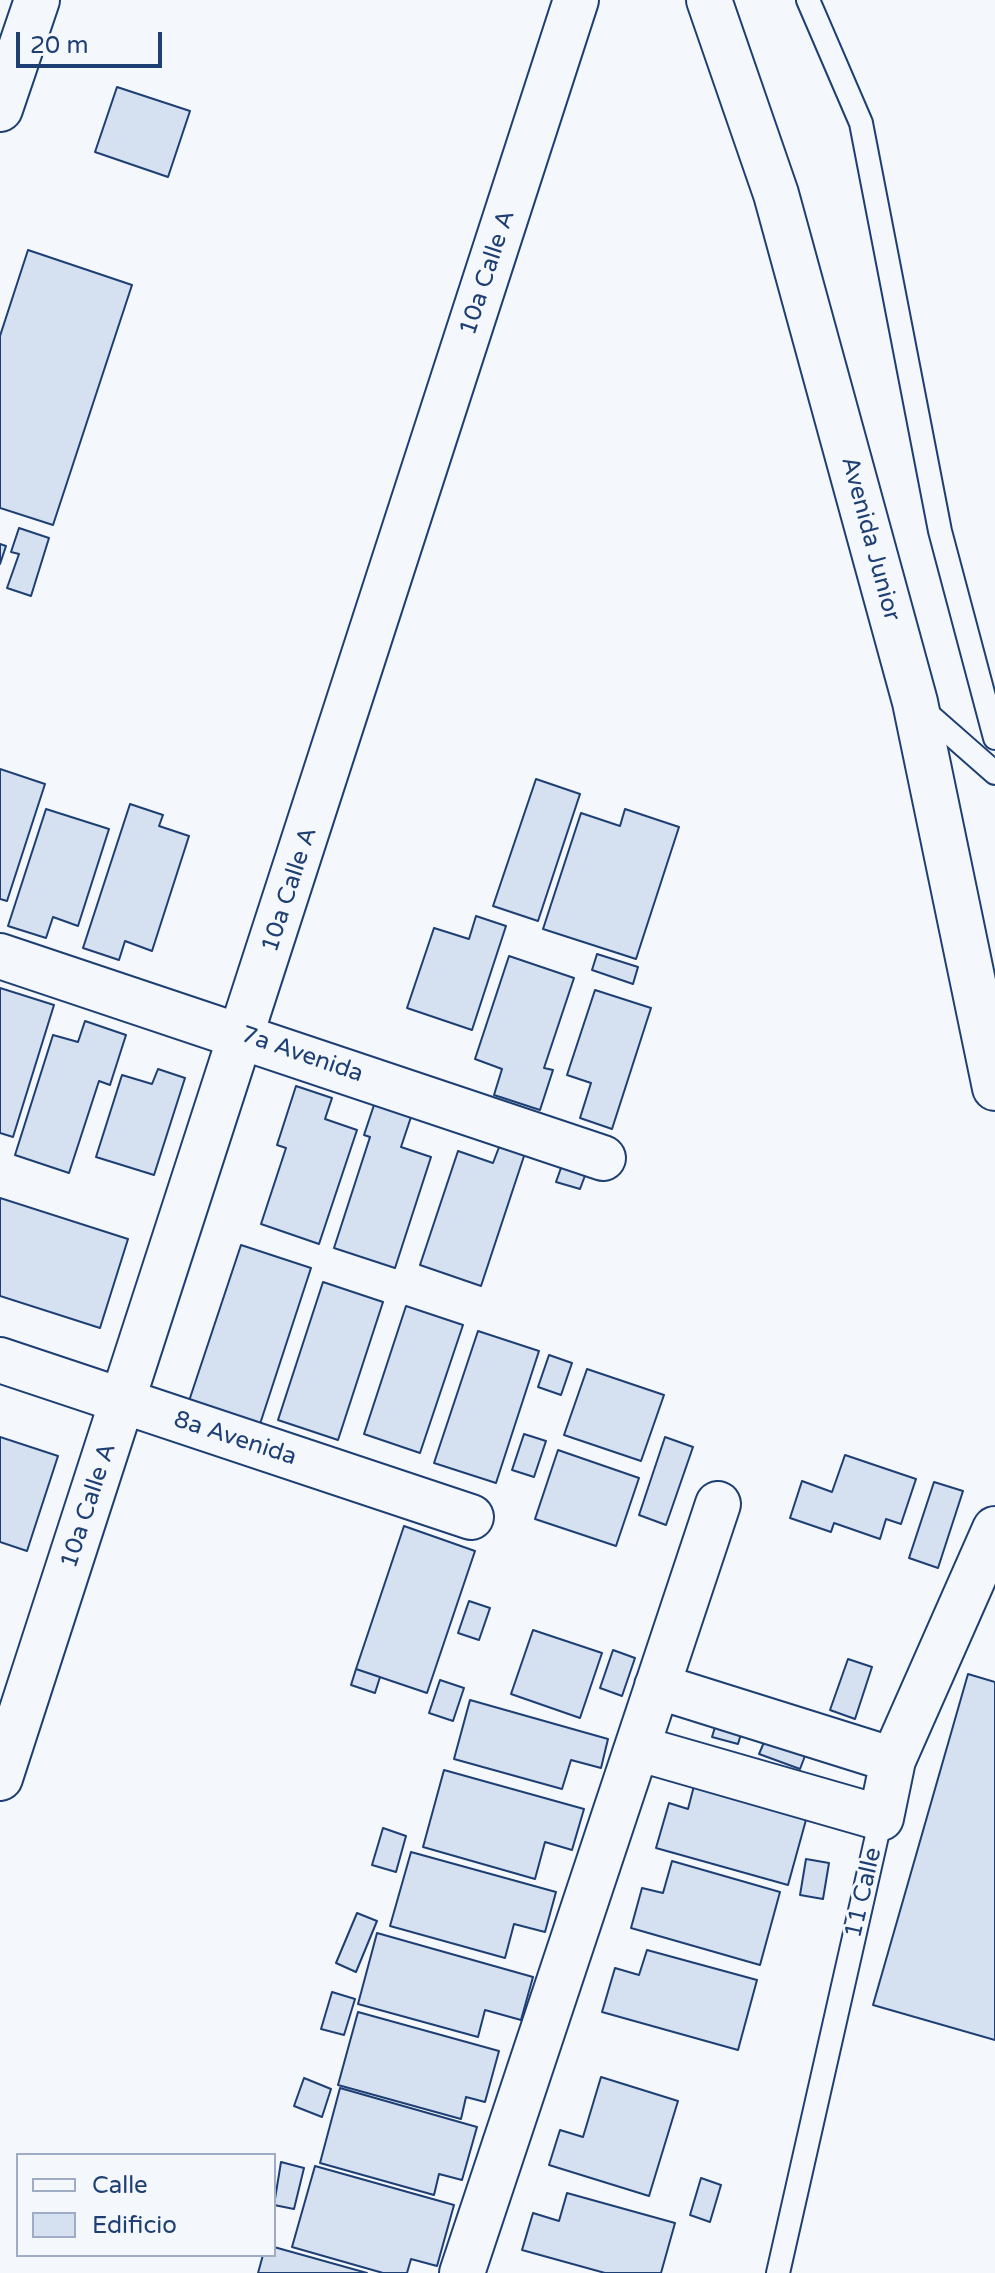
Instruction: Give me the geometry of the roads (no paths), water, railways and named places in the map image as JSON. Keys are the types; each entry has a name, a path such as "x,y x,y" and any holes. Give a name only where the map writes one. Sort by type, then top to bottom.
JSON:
{"street":[{"path":"0,109 37,0"},
{"name":"10a Calle A","path":"2,1767 243,1035 576,0"},
{"name":"Avenida Junior","path":"709,0 776,194 915,702 995,1088"},
{"name":"7a Avenida","path":"0,956 603,1158"},
{"name":"8a Avenida","path":"0,1360 471,1517"},
{"path":"462,2273 718,1504"},
{"name":"11 Calle","path":"881,1818 893,1760 995,1529"},
{"path":"657,1686 893,1760"},
{"path":"637,1748 881,1818"}],"lane":[{"path":"808,0 861,123 940,531 995,738"},
{"path":"915,702 995,773"},
{"name":"11 Calle","path":"778,2273 881,1818"}]}
